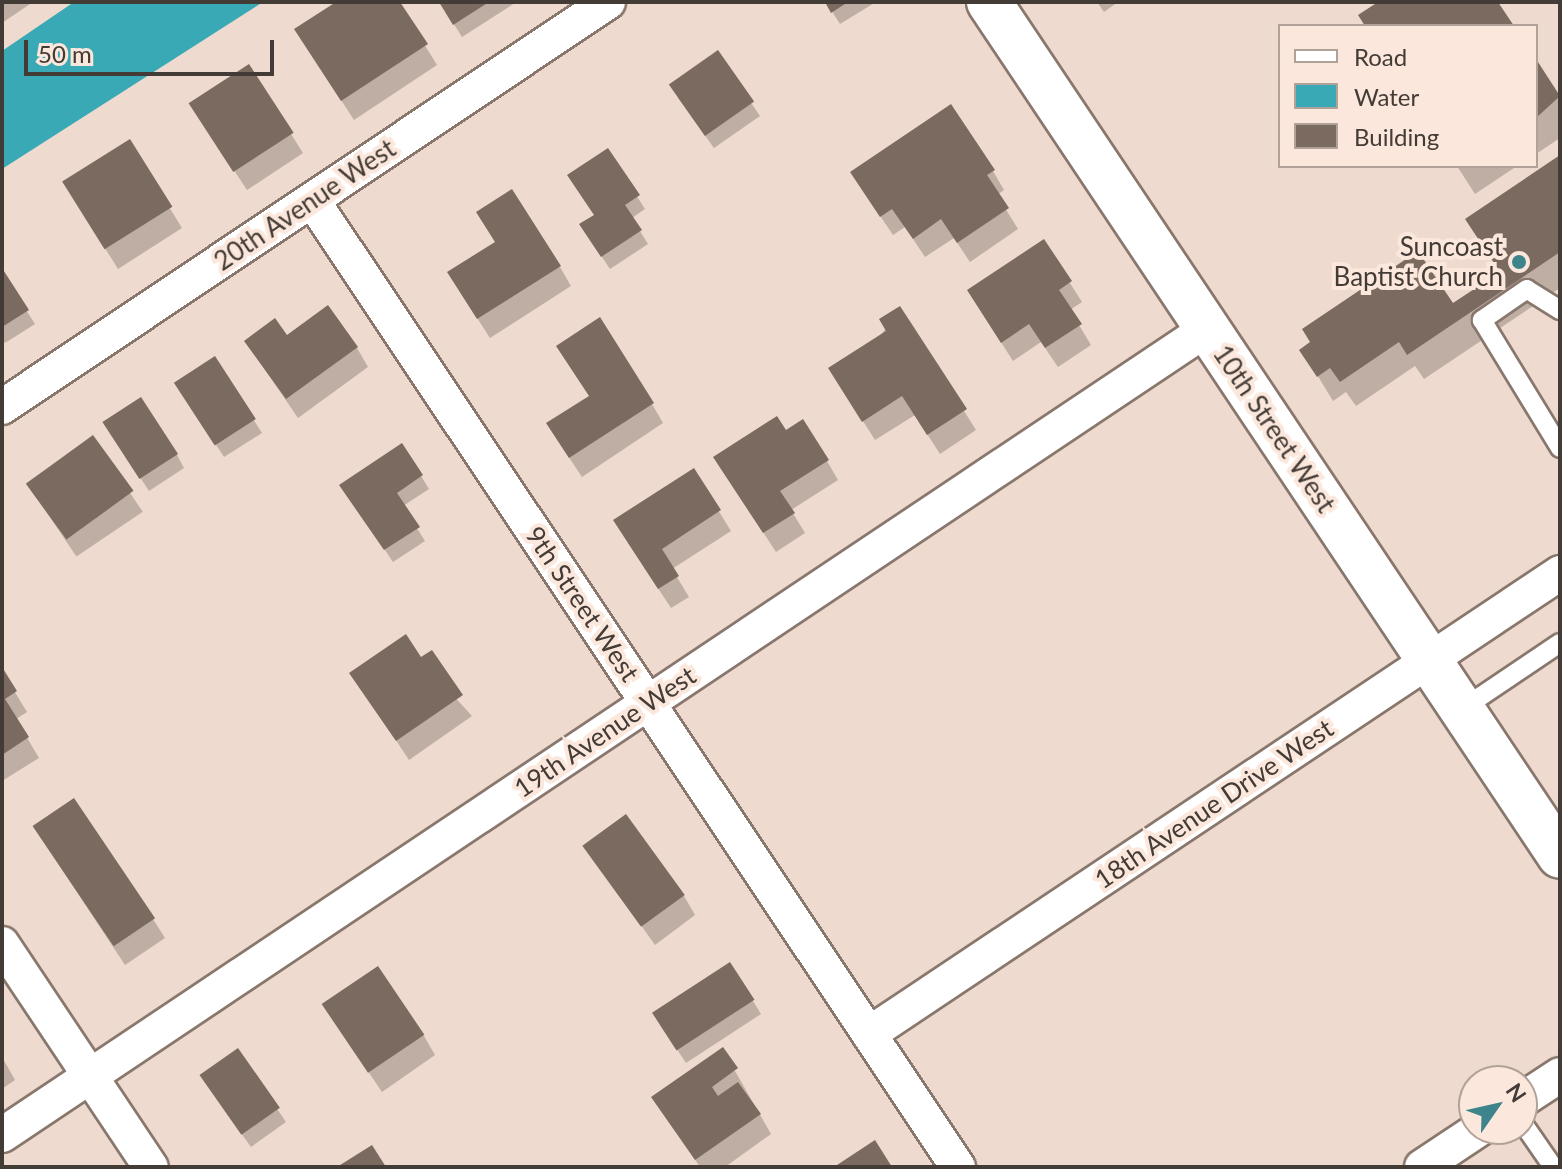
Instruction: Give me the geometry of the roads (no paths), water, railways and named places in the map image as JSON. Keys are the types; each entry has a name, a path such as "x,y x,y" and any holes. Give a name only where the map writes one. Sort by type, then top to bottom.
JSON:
{"street":[{"name":"20th Avenue West","path":"2,407 608,2"},
{"name":"10th Street West","path":"989,2 1560,856"},
{"name":"9th Street West","path":"312,200 958,1167"},
{"name":"19th Avenue West","path":"2,1135 1207,329"},
{"name":"18th Avenue Drive West","path":"869,1034 1560,573"},
{"path":"2,944 151,1167"},
{"path":"1538,1089 1560,1075"},
{"path":"1422,1167 1458,1143"}],"lane":[{"path":"1560,310 1527,289 1482,320 1560,448"},
{"path":"1462,709 1560,643"},
{"path":"1538,1145 1553,1167"}],"water":[{"path":"74,2 263,2 2,169 2,51"}],"place":[{"name":"Suncoast Baptist Church","path":"1519,262"}]}
